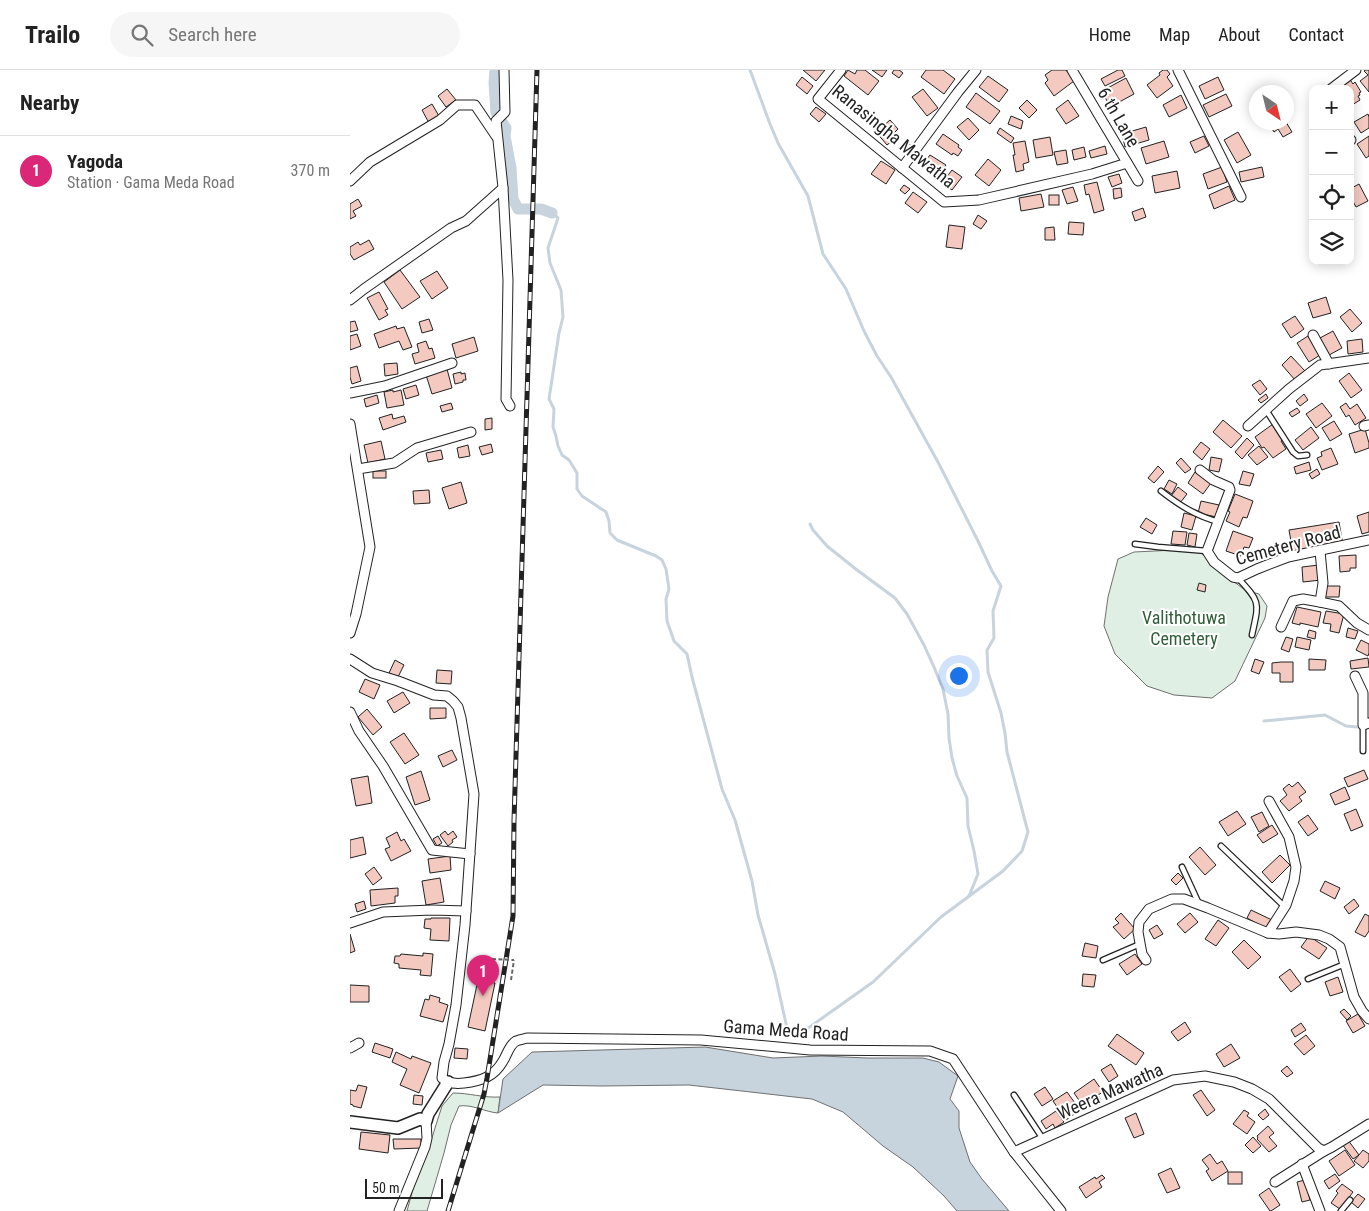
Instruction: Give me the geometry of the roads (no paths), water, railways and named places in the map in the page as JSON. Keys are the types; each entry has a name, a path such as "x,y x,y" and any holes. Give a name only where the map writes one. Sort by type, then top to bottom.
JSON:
{"street":[{"path":"504,70 505,112 496,121 503,188 508,280 506,398 510,406"},
{"name":"Ranasingha Mawatha","path":"841,70 818,99 944,202 979,200 1092,174 1127,163"},
{"path":"902,168 976,70"},
{"name":"6 th Lane","path":"1072,70 1138,181"},
{"path":"1178,70 1241,197"},
{"path":"1335,85 1356,70"},
{"path":"350,181 370,162 440,120 457,105 475,106 498,138"},
{"path":"350,300 364,288 451,228 466,221 503,188"},
{"path":"1313,335 1330,364"},
{"path":"1248,426 1320,365 1369,358"},
{"path":"350,393 386,386 452,363"},
{"path":"350,424 370,547 356,614 350,633"},
{"path":"358,469 394,463 417,448 471,432"},
{"name":"Cemetery Road","path":"1200,470 1213,480 1229,487 1230,490 1207,551 1214,562 1233,577 1238,578 1288,557 1369,540"},
{"path":"1320,551 1323,583 1320,602"},
{"path":"1280,627 1293,601 1303,599 1339,606 1352,619 1369,630"},
{"path":"350,659 372,673 434,695 447,696 453,701 458,707 461,718 474,794 466,911 456,1005 442,1078 448,1082 428,1114 425,1147 399,1211"},
{"path":"1355,676 1363,693 1366,724"},
{"path":"350,712 359,732 383,766 432,850 470,854"},
{"path":"1268,933 1285,907 1294,881 1296,867 1289,837 1270,801"},
{"path":"1146,960 1142,954 1138,932 1140,922 1150,910 1172,900 1184,899 1268,933 1296,932 1319,935 1329,939 1340,947 1354,997 1362,1012 1369,1019"},
{"path":"350,924 383,912 466,911"},
{"name":"Gama Meda Road","path":"448,1082 460,1084 474,1082 492,1075 503,1062 515,1041 527,1038 701,1040 810,1050 930,1051 953,1059 1014,1152 1061,1211"},
{"path":"350,1048 359,1043"},
{"name":"Weera Mawatha","path":"1014,1152 1172,1080 1205,1076 1234,1082 1252,1089 1269,1099 1318,1148 1324,1151"},
{"path":"350,1122 398,1128 420,1119 426,1121"},
{"path":"1275,1182 1369,1124"},
{"path":"1302,1164 1320,1211"}],"lane":[{"path":"1266,410 1293,452 1298,456 1307,455"},
{"path":"1161,491 1178,505 1219,522"},
{"path":"1135,544 1207,551"},
{"path":"1238,578 1257,601 1257,612 1252,635"},
{"path":"1364,750 1366,724"},
{"path":"1221,846 1285,907"},
{"path":"1182,867 1200,905"},
{"path":"1103,960 1140,944"},
{"path":"1308,979 1345,964"},
{"path":"1014,1095 1043,1139"},
{"path":"1341,1211 1350,1200"}],"waterway":[{"path":"495,70 496,113 506,128 505,136 511,168 513,199 518,209 541,209 552,213"},
{"path":"552,213 558,218 548,248 550,263 561,290 563,317 549,399 554,409 553,427 558,446 562,455 569,460 577,473 577,489 582,496 606,512 610,533 617,540 656,556 662,560 666,569 669,589 666,599 667,621 674,641 687,654 722,789 735,820 752,881 758,915 775,974 787,1028 797,1036 873,982 941,917 1003,871 1022,851 1028,832 1007,752 1001,713 988,672 987,650 994,638 993,611 1001,586 939,464 891,377 877,356 846,289 823,254 808,196 778,143 750,70"},
{"path":"810,524 827,546 895,598 907,614 934,667 943,689 948,714 952,758 957,776 967,798 968,826 978,874 969,896"},
{"path":"1264,721 1325,715 1346,726 1369,728"}],"railway":[{"path":"448,1211 484,1094 513,916 514,821 537,70"}],"place":[{"name":"Yagoda","path":"483,996"}],"park label":[{"name":"Valithotuwa Cemetery","path":"1184,627"}]}
